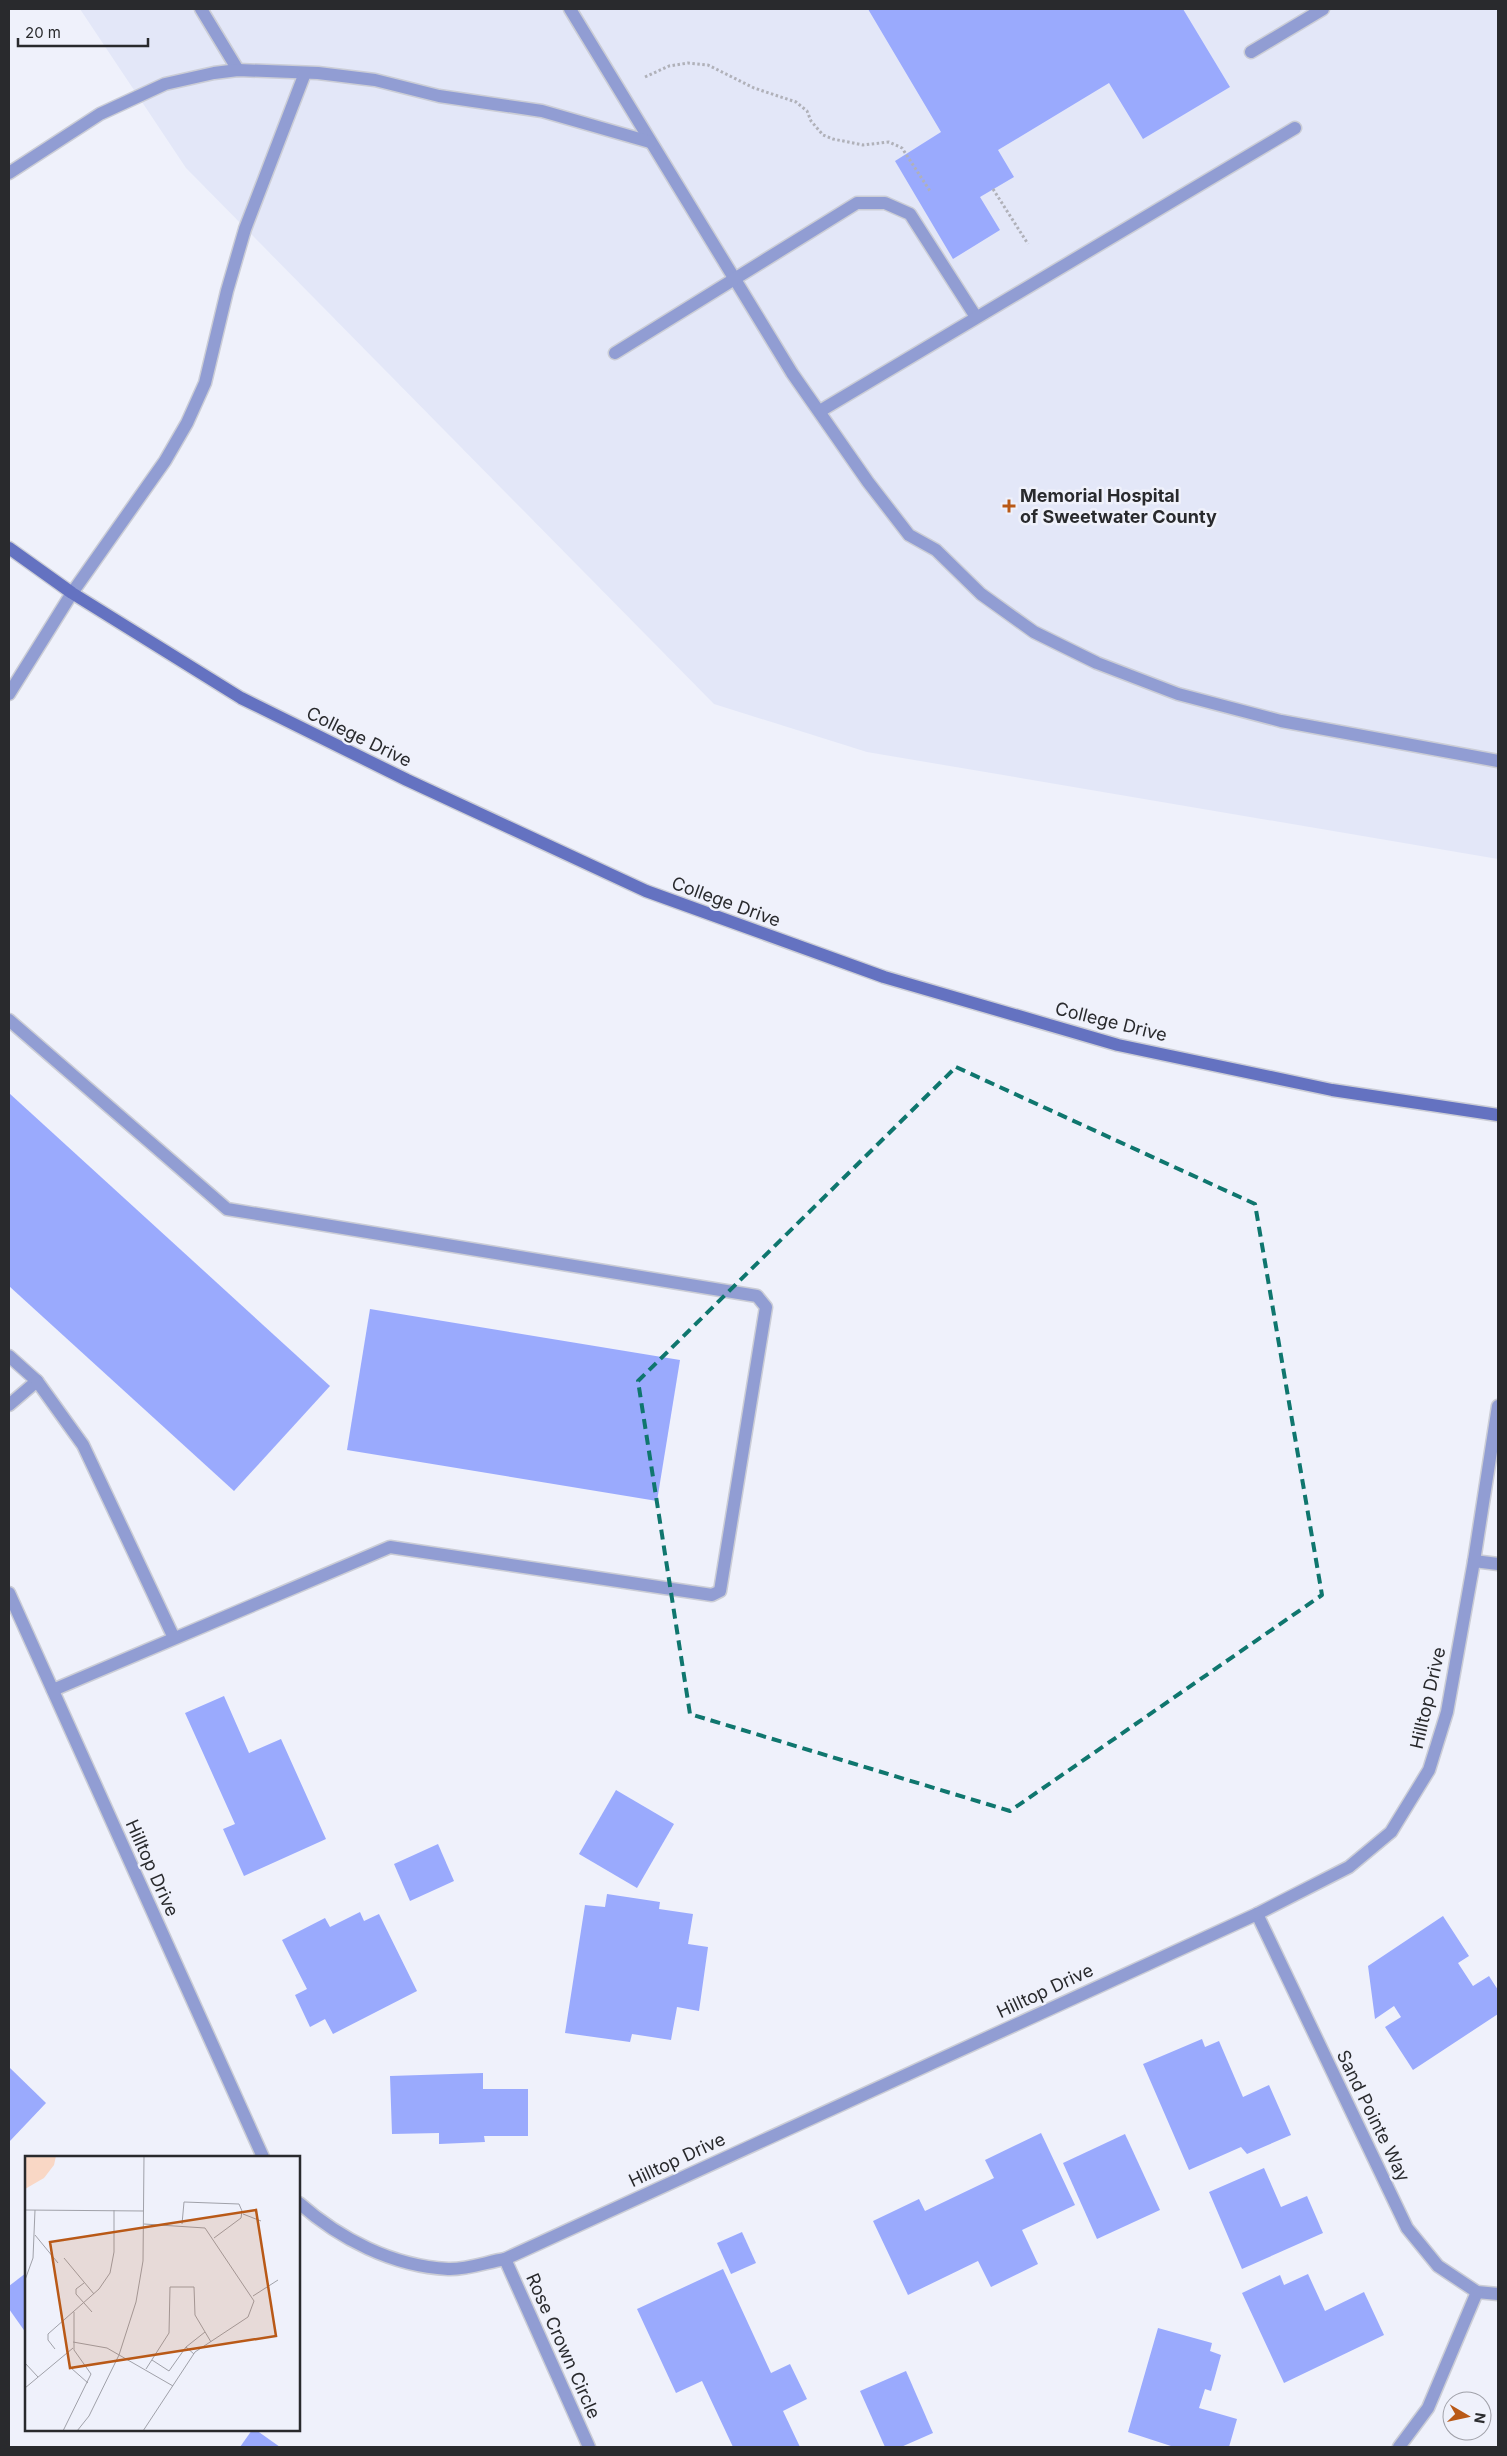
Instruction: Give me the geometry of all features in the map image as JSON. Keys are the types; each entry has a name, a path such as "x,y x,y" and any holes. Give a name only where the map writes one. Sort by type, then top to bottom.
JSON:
{"main road":[{"name":"College Drive","path":"9,548 72,593 241,698 407,780 655,894 884,978 1118,1045 1332,1090 1498,1115"}],"street":[{"path":"201,9 238,70"},
{"path":"570,9 792,373 868,482 909,536 936,550 982,594 1034,632 1097,663 1178,694 1281,722 1498,761"},
{"path":"1251,52 1324,9"},
{"path":"9,174 100,114 165,84 214,72 238,70 305,73 375,80 439,96 542,111 650,142"},
{"path":"9,694 72,593 165,461 187,423 205,383 245,229 305,73"},
{"path":"820,411 1295,128"},
{"path":"616,352 856,203 885,204 910,214 976,317"},
{"path":"9,1020 227,1209 757,1296 766,1307 720,1591 712,1595 390,1547 53,1690"},
{"path":"9,1356 37,1381 83,1445 174,1638"},
{"path":"9,1405 37,1381"},
{"name":"Hilltop Drive","path":"300,2204 339,2234 392,2259 449,2269 505,2259 1257,1914 1349,1867 1391,1832 1429,1770 1444,1721 1474,1561 1498,1406"},
{"path":"1474,1561 1498,1564"},
{"name":"Hilltop Drive","path":"9,1593 263,2156"},
{"name":"Sand Pointe Way","path":"1257,1914 1407,2228 1438,2266 1477,2292 1498,2294"},
{"name":"Rose Crown Circle","path":"505,2259 589,2447"},
{"path":"1399,2447 1428,2408 1477,2292"}],"path":[{"path":"644,78 669,66 688,63 708,65 754,88 796,102 807,111 811,121 823,135 863,145 889,142 902,148 931,192"},
{"path":"993,189 1028,244"}],"highlighted area":[{"path":"956,1067 1255,1204 1322,1595 1010,1811 690,1714 638,1381"}],"shaded area":[{"name":"Memorial Hospital of Sweetwater County","path":"80,9 1498,9 1498,859 867,752 714,704 186,168"}],"building":[{"path":"868,9 1183,9 1230,87 1143,139 1109,83 998,150 1014,177 980,197 1000,230 953,259 895,161 941,132"},
{"path":"9,1093 330,1386 234,1491 9,1286"},
{"path":"370,1309 680,1360 657,1501 347,1450"},
{"path":"224,1696 249,1753 281,1739 326,1839 244,1876 223,1829 235,1824 185,1713"},
{"path":"616,1790 674,1824 637,1888 579,1854"},
{"path":"438,1844 454,1881 410,1901 394,1864"},
{"path":"607,1894 660,1902 659,1909 693,1914 688,1944 708,1947 699,2011 677,2007 671,2040 632,2034 630,2042 565,2033 585,1905 605,1907"},
{"path":"360,1912 364,1921 379,1914 417,1991 333,2034 325,2019 310,2027 295,1995 307,1989 282,1940 325,1918 330,1927"},
{"path":"1443,1916 1469,1956 1458,1963 1473,1986 1489,1976 1498,1990 1498,2014 1413,2070 1385,2027 1401,2017 1394,2006 1375,2019 1368,1966"},
{"path":"1202,2039 1205,2047 1219,2041 1243,2097 1269,2085 1291,2135 1247,2154 1241,2147 1189,2170 1143,2064"},
{"path":"9,2067 46,2103 9,2142"},
{"path":"483,2073 483,2089 528,2089 528,2136 484,2136 485,2142 439,2144 439,2133 392,2134 390,2076"},
{"path":"1041,2133 1075,2205 1022,2230 1038,2264 991,2287 978,2261 908,2295 873,2221 919,2199 925,2211 994,2178 985,2160"},
{"path":"1125,2134 1160,2210 1097,2239 1063,2163"},
{"path":"1264,2168 1281,2207 1307,2196 1323,2233 1242,2269 1209,2192"},
{"path":"742,2232 756,2263 731,2274 717,2243"},
{"path":"723,2269 771,2373 790,2364 807,2399 783,2411 800,2447 733,2447 702,2381 676,2393 637,2309"},
{"path":"25,2274 25,2332 9,2309 9,2286"},
{"path":"1308,2274 1325,2311 1364,2292 1384,2335 1284,2383 1242,2293 1280,2275 1284,2285"},
{"path":"1158,2328 1212,2343 1210,2351 1221,2355 1211,2391 1205,2389 1199,2408 1237,2419 1229,2447 1174,2447 1128,2432"},
{"path":"906,2371 933,2433 901,2447 885,2447 860,2391"},
{"path":"251,2431 257,2431 280,2447 240,2447"}],"place":[{"name":"Memorial Hospital of Sweetwater County","path":"1009,506"}]}
